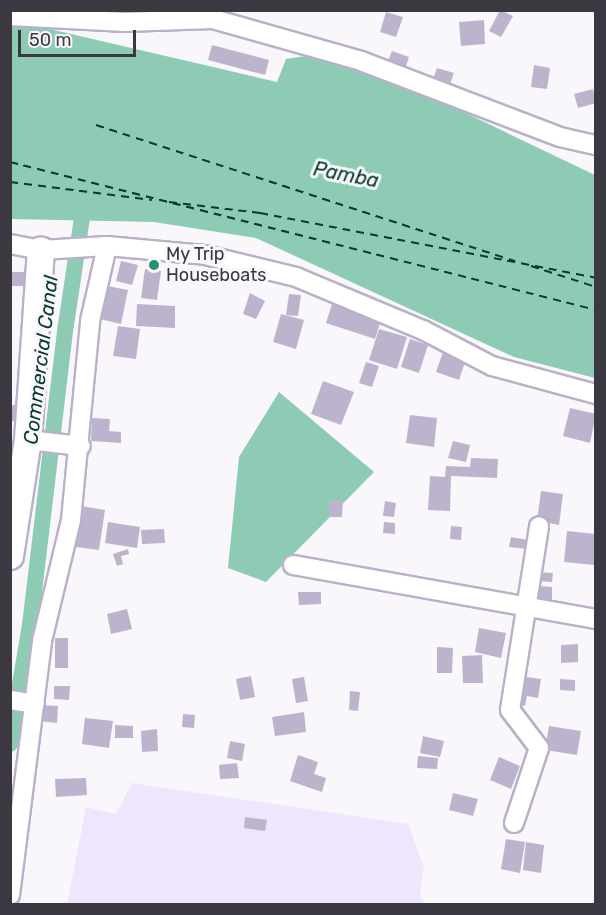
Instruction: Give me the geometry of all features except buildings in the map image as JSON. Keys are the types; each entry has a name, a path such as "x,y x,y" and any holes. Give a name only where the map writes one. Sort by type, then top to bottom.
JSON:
{"main road":[{"path":"10,556 28,440 47,249"}],"street":[{"path":"10,16 125,21 213,19 362,61 560,137 596,145"},
{"path":"10,244 47,249 104,246 205,255 296,277 423,330 492,366 596,394"},
{"path":"10,895 42,641 71,520 81,446 90,321 104,246"},
{"path":"28,440 81,446"},
{"path":"514,823 539,748 510,710 539,526"},
{"path":"293,564 479,601 528,604 596,619"},
{"path":"10,700 35,704"}],"shaded area":[{"path":"132,783 408,824 424,867 420,893 424,904 67,904 86,807 116,814"}],"water":[{"name":"Pamba","path":"11,27 41,27 277,82 286,59 313,55 388,76 595,175 595,378 514,357 256,238 154,222 11,219"},
{"path":"279,392 374,472 266,582 228,568 239,457"}],"waterway":[{"name":"Commercial Canal","path":"10,744 30,625 66,325 85,198"}],"ferry route":[{"path":"96,125 515,261"},
{"path":"10,162 596,310"},
{"path":"10,182 152,200"},
{"path":"169,202 260,213 596,278"},
{"path":"531,266 596,287"}],"place":[{"name":"My Trip Houseboats","path":"154,265"}]}
